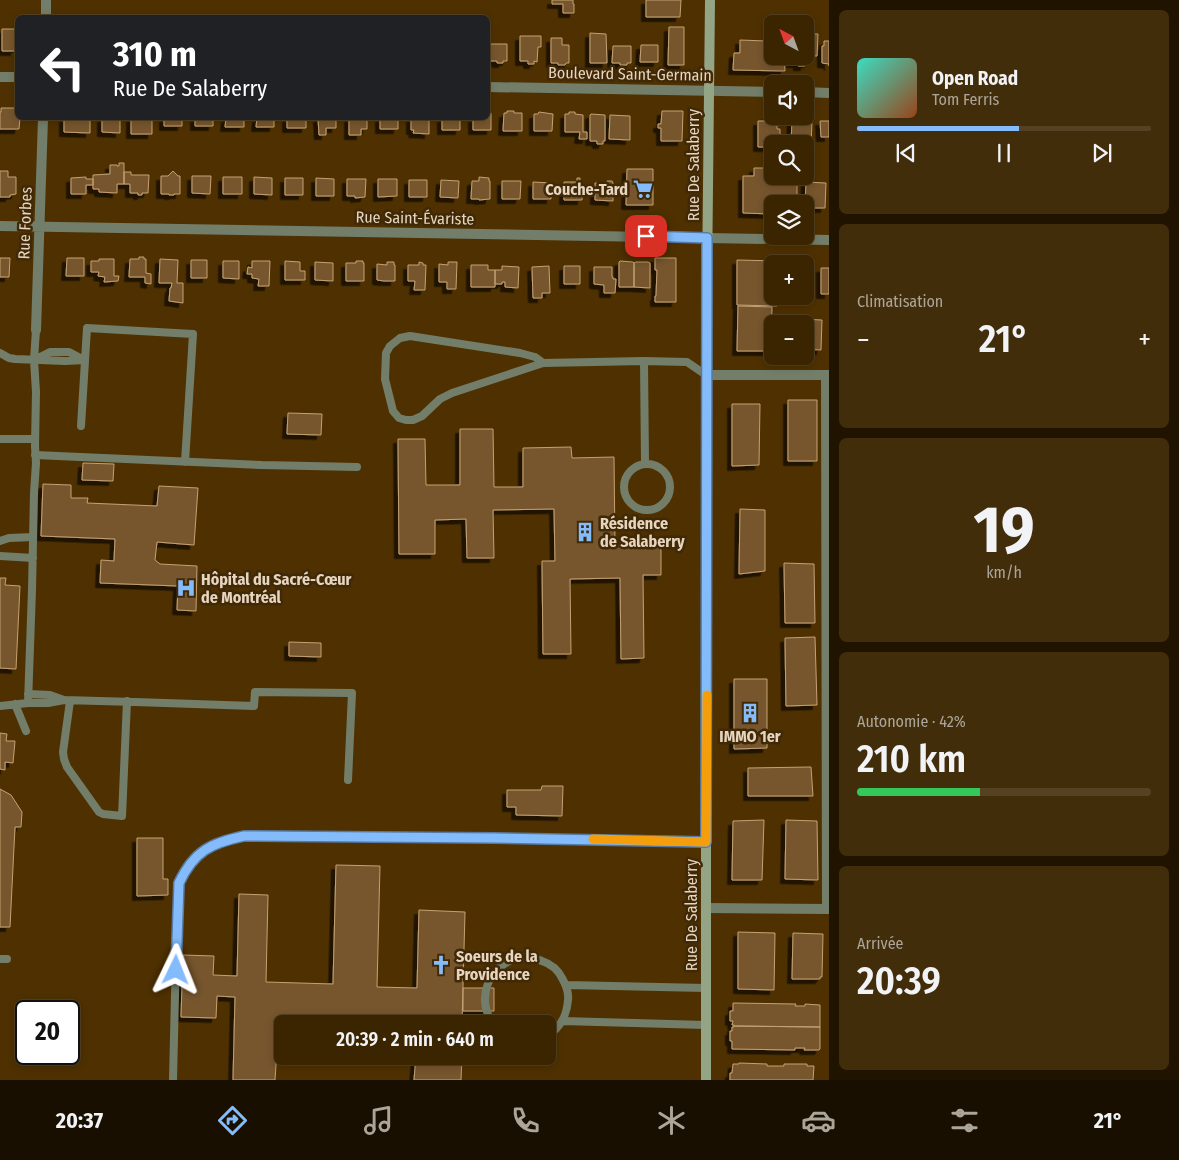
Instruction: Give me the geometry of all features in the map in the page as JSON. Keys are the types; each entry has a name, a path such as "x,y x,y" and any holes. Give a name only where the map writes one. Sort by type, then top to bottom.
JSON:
{"main road":[{"name":"Rue De Salaberry","path":"706,1080 706,375 710,0"}],"street":[{"path":"46,0 46,15"},
{"path":"0,77 15,77"},
{"name":"Boulevard Saint-Germain","path":"490,87 764,92"},
{"path":"814,92 829,92"},
{"name":"Rue Forbes","path":"36,330 43,120"},
{"name":"Rue Saint-Évariste","path":"0,226 829,240"},
{"path":"706,375 827,375"},
{"path":"706,908 828,909"}],"lane":[{"path":"81,426 87,328 193,334 185,462"},
{"path":"28,703 36,463 34,360 36,330"},
{"path":"543,363 534,357 520,353 410,336 400,338 390,346 386,353 385,379 393,411 399,418 414,420 422,416 440,399 452,393 543,363 687,362 706,375"},
{"path":"0,353 9,358 34,360 50,352 69,352 84,360"},
{"path":"644,361 645,464"},
{"path":"827,375 828,909"},
{"path":"0,439 35,439"},
{"path":"35,455 262,465 358,467"},
{"path":"645,464 652,465 665,472 670,486 670,494 666,501 654,510 647,511 632,506 624,493 626,477 630,470 645,464"},
{"path":"0,541 9,538 33,537"},
{"path":"0,556 33,558"},
{"path":"0,706 67,701 127,701 254,706 255,692 352,693 348,780"},
{"path":"28,694 50,695 67,701"},
{"path":"67,701 63,752 67,767 99,812 122,816 127,701"},
{"path":"15,704 26,731"},
{"path":"173,1080 179,883 197,855 210,846 225,840 244,836 706,842"},
{"path":"489,1015 486,1009 485,995 488,982 497,970 508,962 521,958 536,958 548,964 559,973 566,985 567,1009 562,1021 556,1028"},
{"path":"566,985 706,988"},
{"path":"562,1021 706,1025"}],"building":[{"path":"552,0 573,0 574,13 563,13 563,4 552,4"},
{"path":"646,0 681,0 680,17 646,17"},
{"path":"669,27 684,27 684,65 668,65"},
{"path":"2,29 15,29 15,51 2,51"},
{"path":"590,33 606,34 607,63 590,63"},
{"path":"814,34 818,34 817,56 814,56"},
{"path":"520,36 541,36 541,47 538,47 537,62 534,61 534,64 528,64 528,61 520,61"},
{"path":"551,38 562,38 562,45 569,45 569,63 558,65 558,63 551,63"},
{"path":"740,40 764,41 764,65 785,65 785,71 733,70 734,53 740,53"},
{"path":"824,41 829,41 829,64 822,63 822,46 824,46"},
{"path":"490,44 507,44 507,61 497,63 497,61 490,61"},
{"path":"641,45 658,45 658,62 640,62"},
{"path":"613,46 631,46 631,63 620,65 620,63 612,63"},
{"path":"1,108 15,108 15,120 20,120 19,129 0,129"},
{"path":"507,111 522,113 522,131 503,131 504,113 507,113"},
{"path":"662,111 683,111 682,141 661,141 661,128 658,128 658,124 661,124"},
{"path":"539,112 553,114 552,131 534,131 534,114"},
{"path":"569,112 583,115 583,132 587,132 587,139 579,139 580,132 565,132 565,114 569,114"},
{"path":"491,113 491,130 473,130 473,120 490,120"},
{"path":"591,114 605,115 605,141 603,141 603,144 597,144 597,141 590,141"},
{"path":"610,115 630,116 630,140 609,139"},
{"path":"64,120 90,120 90,133 64,132"},
{"path":"102,120 120,120 120,133 102,132"},
{"path":"131,120 152,120 152,134 131,134"},
{"path":"164,120 182,120 182,126 164,126"},
{"path":"195,120 213,120 213,126 195,126"},
{"path":"226,120 244,120 244,127 225,127"},
{"path":"257,120 274,120 274,127 256,127"},
{"path":"287,120 306,120 306,128 287,128"},
{"path":"318,120 336,120 336,128 326,128 326,135 319,135"},
{"path":"349,120 367,120 367,129 361,129 361,135 349,135"},
{"path":"380,120 398,120 398,129 380,129"},
{"path":"411,120 429,120 429,134 413,133 414,130 411,130"},
{"path":"442,120 460,120 460,130 442,130"},
{"path":"758,121 764,121 764,125 777,125 777,129 780,129 780,135 764,135 764,147 758,147"},
{"path":"820,121 829,121 829,137 821,137"},
{"path":"792,125 812,125 811,135 791,135"},
{"path":"119,163 124,163 124,184 117,184 117,193 99,192 99,189 93,189 93,175 110,174 110,165 119,166"},
{"path":"754,168 764,168 764,185 797,185 797,195 764,195 764,214 743,213 743,176 754,176"},
{"path":"627,169 653,169 653,205 626,205"},
{"path":"0,171 8,171 8,177 16,177 16,194 10,195 10,197 0,197"},
{"path":"173,171 180,176 180,194 161,194 161,176 168,176"},
{"path":"124,172 131,172 131,175 149,175 148,193 138,195 138,193 130,193 130,184 124,184"},
{"path":"192,176 211,176 210,194 192,193"},
{"path":"86,177 86,179 93,179 93,185 86,185 86,194 71,194 71,178"},
{"path":"223,177 242,177 242,194 223,194"},
{"path":"254,177 272,178 272,195 254,194"},
{"path":"479,177 489,178 490,199 471,199 472,181 479,181"},
{"path":"285,178 303,178 303,195 285,195"},
{"path":"316,178 334,179 334,196 316,196"},
{"path":"577,178 580,178 580,182 582,182 582,200 564,200 564,182 577,182"},
{"path":"347,179 366,179 365,197 355,198 355,196 347,196"},
{"path":"378,179 397,179 397,196 378,197"},
{"path":"409,180 427,180 427,197 409,197"},
{"path":"441,180 459,181 458,198 440,197"},
{"path":"502,181 521,181 520,199 502,199"},
{"path":"607,181 612,181 613,183 613,201 595,200 595,183 607,183"},
{"path":"533,182 551,183 551,199 533,199"},
{"path":"814,182 826,183 825,208 814,208 814,195 806,195 806,185 814,185"},
{"path":"139,257 146,259 146,273 151,274 151,284 145,283 145,277 129,277 130,259 139,259"},
{"path":"0,258 10,258 9,277 0,277"},
{"path":"67,258 84,258 84,276 66,276"},
{"path":"655,258 676,258 676,302 655,302 657,270 655,270"},
{"path":"99,259 114,259 114,276 119,276 118,281 104,282 105,277 98,276 99,272 91,272 91,261 99,261"},
{"path":"160,259 178,260 177,283 183,283 183,303 169,301 172,283 159,283"},
{"path":"191,260 207,260 207,278 191,278"},
{"path":"737,260 764,261 764,305 777,306 737,305"},
{"path":"223,261 239,261 239,279 223,278"},
{"path":"252,261 270,261 269,286 258,286 259,279 252,278 252,274 247,274 248,267 252,268"},
{"path":"285,261 300,262 300,271 305,271 305,280 285,280"},
{"path":"356,261 363,261 364,263 364,281 346,281 346,263 356,263"},
{"path":"620,261 634,263 634,287 619,287"},
{"path":"315,262 333,263 333,281 315,280"},
{"path":"387,262 394,262 395,281 377,280 377,264 387,265"},
{"path":"419,262 426,265 425,290 414,290 415,281 408,281 408,265 419,265"},
{"path":"448,262 457,262 456,289 447,289 447,282 439,282 439,264 448,265"},
{"path":"634,263 650,263 650,288 634,287"},
{"path":"471,265 488,265 488,270 495,270 495,287 471,287"},
{"path":"502,266 519,267 518,288 505,287 505,282 495,284 495,270 502,270"},
{"path":"549,266 550,293 542,293 542,298 533,298 532,267"},
{"path":"564,266 580,266 580,284 564,284"},
{"path":"594,267 612,267 612,277 616,279 615,293 604,293 604,285 594,284"},
{"path":"821,268 829,268 829,294 821,294"},
{"path":"738,306 772,307 772,315 764,315 764,351 737,351"},
{"path":"814,320 822,320 821,350 814,350"},
{"path":"788,400 817,400 817,461 788,461"},
{"path":"732,404 760,404 759,465 732,466"},
{"path":"288,413 322,414 321,435 287,434"},
{"name":"Résidence de Salaberry","path":"460,429 493,429 494,487 523,487 523,448 571,447 572,458 614,457 615,545 661,544 661,575 643,575 644,658 621,659 620,578 570,579 571,654 543,654 542,561 555,561 554,509 493,510 494,558 467,558 466,519 435,520 435,554 399,554 398,439 425,439 426,485 460,485"},
{"path":"83,463 114,464 113,481 82,480"},
{"path":"43,484 71,485 71,498 88,498 87,503 157,506 159,486 198,488 194,545 157,542 155,560 160,564 197,566 196,611 177,610 178,586 100,583 101,560 114,561 115,539 41,536"},
{"path":"740,509 765,510 765,571 739,574"},
{"path":"784,563 814,564 815,623 785,623"},
{"path":"0,578 6,578 5,585 20,586 16,669 0,668"},
{"name":"IMMO 1er","path":"815,637 817,705 786,706 785,638"},
{"path":"289,642 321,643 321,657 289,656"},
{"name":"IMMO 1er","path":"734,679 767,679 767,748 734,749"},
{"path":"0,733 7,734 6,741 15,741 13,763 5,762 5,770 0,769"},
{"name":"IMMO 1er","path":"811,767 813,796 748,796 748,768"},
{"path":"542,786 563,786 562,816 516,815 516,807 507,807 507,790 541,790"},
{"path":"0,789 11,795 22,812 21,827 15,827 10,927 0,927"},
{"path":"764,820 762,880 732,880 733,821"},
{"path":"786,820 817,821 818,880 785,879"},
{"path":"137,838 163,838 163,879 168,879 168,895 137,896"},
{"name":"Soeurs de la Providence","path":"336,865 380,866 377,987 417,988 419,910 465,912 462,1015 274,1015 275,1080 233,1080 235,997 217,996 216,1018 181,1017 183,955 214,956 213,975 237,976 239,894 268,895 266,982 333,984"},
{"path":"738,932 775,933 774,990 738,989"},
{"path":"793,933 823,934 822,977 820,979 792,979"},
{"path":"463,988 494,988 494,1011 463,1011"},
{"path":"733,1003 796,1004 795,1006 805,1006 805,1004 820,1005 820,1027 734,1026 732,1025 733,1021 730,1021 730,1011 733,1011"},
{"path":"734,1026 820,1027 820,1049 732,1049 730,1031 732,1031"},
{"path":"733,1064 767,1064 767,1066 807,1064 807,1066 814,1066 813,1080 730,1080"},
{"path":"415,1065 462,1065 461,1080 414,1080"}],"slow traffic":[{"path":"593,839 706,842 707,695"}],"place":[{"name":"Couche-Tard","path":"643,189"},
{"name":"Résidence de Salaberry","path":"585,532"},
{"name":"Hôpital du Sacré-Cœur de Montréal","path":"186,588"},
{"name":"IMMO 1er","path":"750,713"},
{"name":"Soeurs de la Providence","path":"441,965"}],"route":[{"path":"176,970 179,883 197,855 210,846 225,840 244,836 706,842 707,238 646,236"}]}
